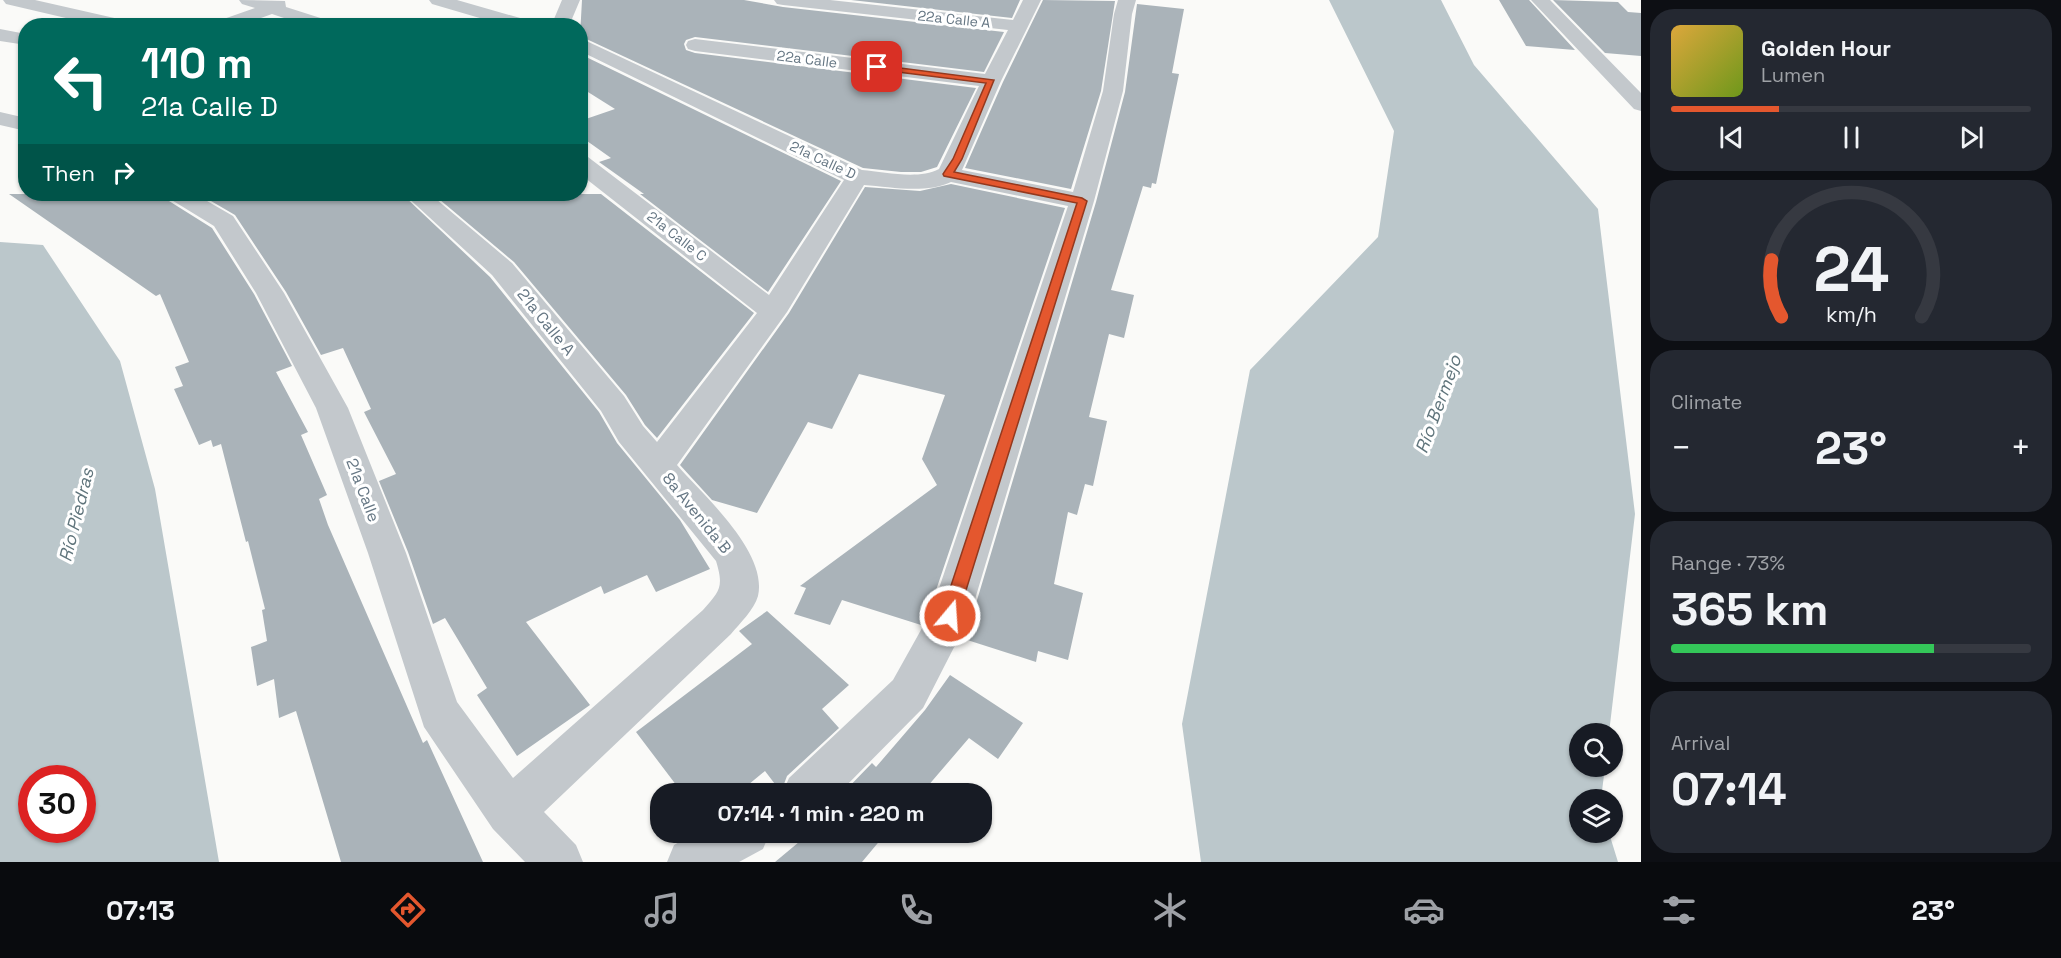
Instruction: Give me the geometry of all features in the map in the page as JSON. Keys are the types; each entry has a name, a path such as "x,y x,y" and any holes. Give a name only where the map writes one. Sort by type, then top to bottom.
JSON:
{"street":[{"path":"12,0 91,18"},
{"path":"248,0 303,18"},
{"path":"244,18 294,0"},
{"path":"438,0 500,18"},
{"path":"563,18 571,0"},
{"name":"22a Calle A","path":"783,0 1017,26"},
{"path":"948,174 957,159 1017,26 1032,0"},
{"path":"816,783 908,694 950,616 1082,201 1113,92 1123,14 1127,0"},
{"path":"1540,0 1641,105"},
{"path":"0,35 18,38"},
{"name":"22a Calle","path":"694,45 991,81"},
{"name":"21a Calle D","path":"588,51 857,177 913,181 936,180 948,174 1082,201"},
{"path":"0,118 18,123"},
{"name":"21a Calle C","path":"588,168 773,312"},
{"name":"8a Avenida B","path":"510,812 717,622 738,597 740,577 733,555 658,466 773,312 857,177"},
{"name":"21a Calle","path":"191,201 224,220 270,293 332,408 387,553 439,713 510,812 559,862"},
{"name":"21a Calle A","path":"424,201 502,269 613,404 631,434 658,466"},
{"path":"691,862 726,843"}],"water":[{"name":"Río Bermejo","path":"1329,0 1441,0 1474,65 1598,209 1635,514 1610,723 1569,723 1569,777 1604,777 1602,789 1569,789 1569,843 1612,843 1618,862 1201,862 1182,724 1250,370 1378,237 1394,131"},
{"name":"Río Piedras","path":"0,242 43,245 120,361 155,489 219,862 0,862"}],"building":[{"path":"582,0 744,0 783,7 1004,32 984,72 695,37 686,40 684,44 686,50 695,53 976,88 937,167 921,172 901,172 863,168 588,40 588,18 581,18"},
{"path":"851,0 1020,0 1012,18"},
{"path":"1043,0 1115,1 1101,91 1071,189 965,168"},
{"path":"1499,0 1529,0 1575,50 1526,46"},
{"path":"1553,0 1618,2 1628,12 1641,13 1641,56 1605,53"},
{"path":"1137,4 1184,9 1172,73 1179,74 1156,184 1152,183 1151,188 1143,186 1111,290 1134,295 1124,338 1109,334 1089,417 1107,421 1093,486 1085,484 1077,515 1068,512 1054,584 1083,593 1068,660 1038,651 1036,662 961,638 972,617 1096,202 1125,92"},
{"path":"588,58 841,181 768,292 640,194 644,194 599,162 611,158 588,142 588,118 615,109 588,92"},
{"path":"951,184 1065,208 929,611 921,625 842,600 830,625 794,614 806,588 800,586 937,485 922,459 945,395 859,374 832,429 808,422 757,513 712,500 680,465 789,313 865,187 920,191"},
{"path":"9,194 18,194 18,200"},
{"path":"588,194 601,194 754,313 657,438 645,425 626,395 514,262 441,201 588,201"},
{"path":"19,201 169,201 212,228 254,294 292,366 276,372 308,432 301,435 327,495 319,499 328,525 423,743 427,740 483,862 341,862 296,711 279,718 274,679 257,686 251,647 267,641 262,610 265,609 248,541 246,542 221,444 213,447 211,440 199,445 174,389 183,386 175,367 189,362 160,294 156,296"},
{"path":"211,201 409,201 490,277 599,412 617,443 680,520 710,569 656,592 647,575 604,594 601,586 526,622 590,705 517,756 477,695 487,688 445,618 433,624 408,552 379,481 396,474 364,412 371,409 343,348 321,355 286,292 235,215"},
{"path":"767,611 849,685 822,709 839,728 787,776 784,783 774,783 765,771 750,783 675,783 636,732 752,644 739,631"},
{"path":"950,675 1023,723 998,759 969,738 930,783 853,783 872,763 876,767 925,710"},
{"path":"798,843 878,843 862,862 775,862"}],"route":[{"path":"877,67 991,81 957,159 948,174 1082,201 950,616"}]}
